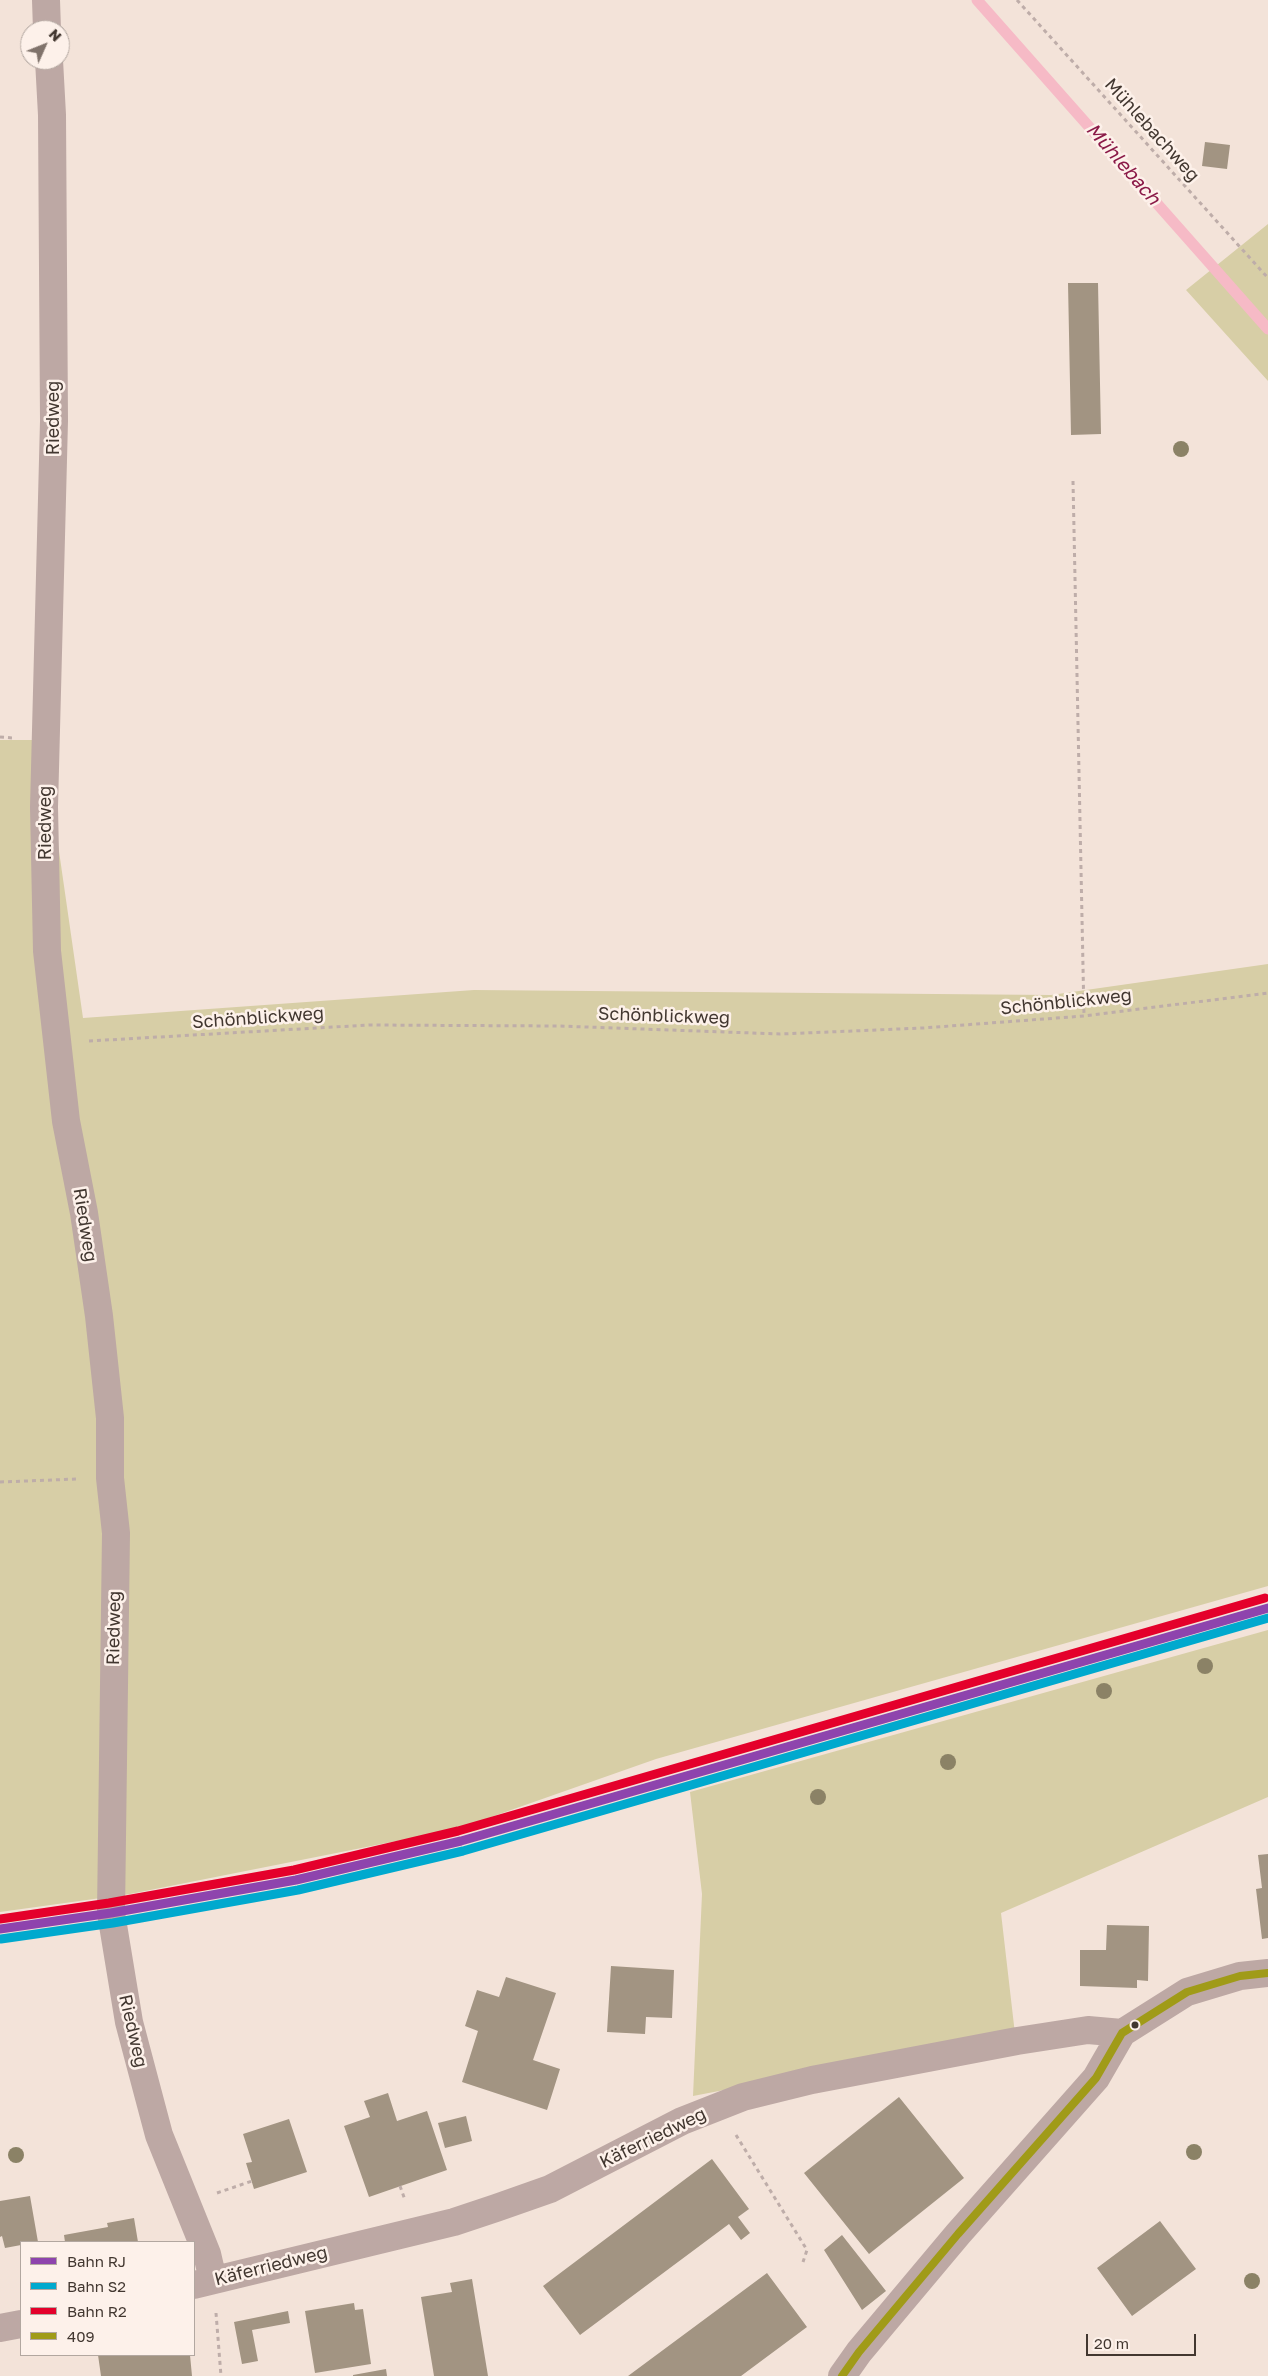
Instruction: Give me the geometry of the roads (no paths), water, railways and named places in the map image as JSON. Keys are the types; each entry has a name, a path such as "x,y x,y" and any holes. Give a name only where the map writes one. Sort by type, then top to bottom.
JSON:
{"street":[{"path":"46,0 47,20"},
{"name":"Riedweg","path":"50,70 52,116 54,421 44,807 47,951 66,1121 84,1213 99,1316 110,1418 110,1478 116,1533 110,1913 129,2022 157,2126 208,2254 203,2282"},
{"path":"842,2376 859,2352 958,2234 1096,2078 1122,2033 1187,1992 1240,1976 1268,1973"},
{"name":"Käferriedweg","path":"203,2282 454,2222 496,2208 550,2189 682,2121 744,2097 812,2080 1016,2041 1088,2030 1122,2033"},
{"path":"0,2328 20,2324"}],"waterway":[{"name":"Mühlebach","path":"977,0 1268,329"}],"rail line":[{"name":"R2","path":"0,1919 109,1903 294,1870 458,1831 1265,1598"},
{"name":"RJ","path":"0,1929 111,1913 296,1880 461,1841 1268,1608"},
{"name":"S2","path":"1,1939 113,1923 298,1890 463,1851 1268,1618"}]}
